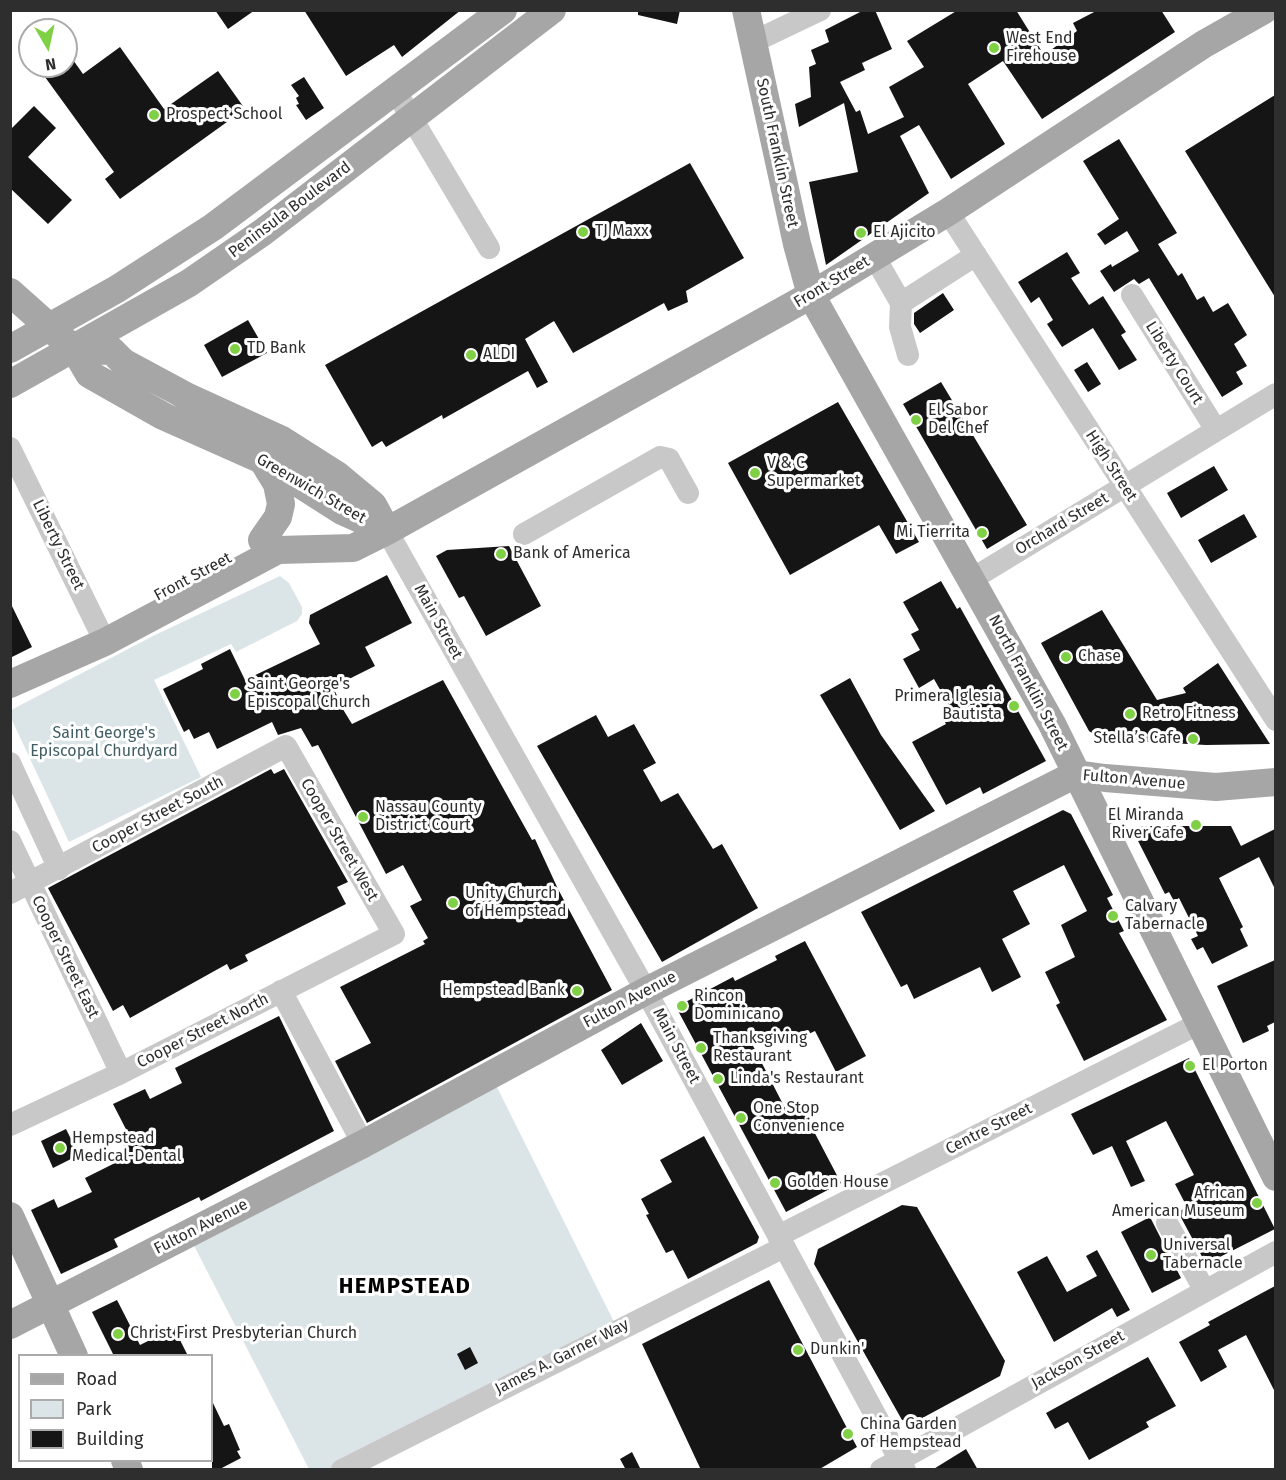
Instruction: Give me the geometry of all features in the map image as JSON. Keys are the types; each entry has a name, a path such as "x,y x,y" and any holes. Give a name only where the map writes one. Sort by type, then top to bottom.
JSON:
{"main road":[{"name":"Peninsula Boulevard","path":"10,349 117,289 213,227 503,10"},
{"name":"Peninsula Boulevard","path":"10,384 75,350 189,283 552,10"},
{"name":"South Franklin Street","path":"746,10 797,244 811,295"},
{"name":"Front Street","path":"14,682 102,635 278,550 353,548 387,531 811,295 948,212 1204,44 1264,10"},
{"name":"Greenwich Street","path":"10,292 75,350 89,374 163,416 262,460 342,511 387,531"},
{"name":"North Franklin Street","path":"811,295 972,579 1076,774 1275,1177"},
{"name":"Greenwich Street","path":"75,350 112,351 123,362 188,398 282,440 337,475 373,505 387,531"},
{"path":"262,460 277,483 281,504 278,517 262,540"},
{"name":"Front Street","path":"102,635 262,540 335,530 387,531"},
{"name":"Fulton Avenue","path":"10,1325 363,1143 646,991 1076,774 1216,787 1275,782"},
{"path":"10,1216 73,1354"}],"street":[{"path":"753,42 820,10"},
{"path":"395,90 489,248"},
{"name":"High Street","path":"948,212 1275,720"},
{"path":"901,303 976,255"},
{"path":"874,256 901,303 900,327 908,356"},
{"name":"Liberty Court","path":"1132,295 1216,430"},
{"name":"Orchard Street","path":"972,579 1275,394"},
{"name":"Liberty Street","path":"10,448 102,635"},
{"path":"524,534 660,457 669,459 688,492"},
{"name":"Main Street","path":"387,531 646,991 781,1241 895,1466"},
{"name":"Cooper Street South","path":"20,889 286,746"},
{"name":"Cooper Street West","path":"286,746 394,934"},
{"path":"10,764 59,869"},
{"name":"Cooper Street East","path":"10,841 20,889 121,1073"},
{"name":"Cooper Street North","path":"10,1125 121,1073 394,934"},
{"path":"281,991 363,1143"},
{"name":"Centre Street","path":"781,1241 1200,1023"},
{"path":"1167,1223 1205,1291"},
{"name":"James A. Garner Way","path":"342,1470 781,1241"},
{"name":"Jackson Street","path":"895,1466 1275,1252"}],"green space":[{"name":"Saint George's Episcopal Churdyard","path":"280,576 289,583 302,607 302,614 297,621 236,652 231,644 154,680 201,777 69,842 11,718 11,710 155,635"},
{"path":"491,1075 617,1328 342,1469 309,1469 188,1234"}],"building":[{"path":"215,10 255,10 228,29"},
{"path":"304,10 461,10 402,57 394,45 346,76"},
{"path":"638,10 680,10 677,24 638,15"},
{"path":"864,10 875,10 892,49 862,63 865,70 840,82 856,112 860,110 868,134 904,117 889,87 924,67 907,41 958,10 1016,10 1044,55 1077,31 1073,23 1098,10 1161,10 1175,32 1042,119 1003,61 968,84 1005,144 951,179 919,125 900,136 929,193 826,265 809,182 858,172 844,103 799,127 795,104 811,97 809,67 816,64 811,50 829,42 825,30"},
{"path":"120,47 164,109 218,71 245,109 120,199 105,179 114,172 46,78 78,78 78,67 83,74"},
{"path":"304,77 324,108 306,120 296,105 299,104 296,98 299,96 291,85"},
{"path":"1275,95 1275,297 1185,151"},
{"path":"34,106 56,128 28,157 72,200 48,224 10,188 10,130"},
{"path":"1119,139 1177,233 1158,244 1178,276 1182,273 1197,300 1204,296 1213,312 1228,303 1247,335 1234,344 1247,366 1236,372 1243,384 1222,397 1149,278 1139,284 1134,279 1114,292 1100,271 1111,264 1112,267 1139,251 1127,231 1105,245 1097,234 1119,219 1083,161"},
{"path":"690,163 744,258 686,291 688,302 668,311 664,303 573,353 554,321 525,339 548,382 537,388 528,371 443,419 442,415 386,447 382,441 372,447 325,365"},
{"path":"1067,252 1080,273 1071,278 1089,305 1103,296 1126,332 1121,335 1137,360 1119,370 1093,328 1062,347 1047,324 1053,320 1039,297 1031,303 1018,282"},
{"path":"943,293 954,310 920,333 914,324 914,313"},
{"name":"TD Bank","path":"248,320 267,353 222,377 204,345"},
{"path":"1087,362 1101,384 1088,392 1074,370"},
{"path":"941,382 1027,525 987,549 903,404"},
{"path":"838,402 919,542 896,554 879,525 790,575 728,463"},
{"path":"1214,466 1228,490 1181,518 1167,493"},
{"path":"1244,514 1257,537 1211,563 1198,540"},
{"path":"509,546 541,606 486,636 464,596 459,598 436,556 447,550"},
{"path":"387,575 412,623 365,647 375,666 333,687 344,711 352,724 443,680 532,840 535,839 558,889 612,990 367,1123 335,1061 371,1043 340,987 425,944 423,941 428,938 410,906 422,900 403,865 386,874 318,745 312,747 301,728 278,735 272,722 217,749 209,732 194,739 189,729 184,732 163,689 203,669 201,664 230,649 245,680 320,644 309,623 310,615"},
{"path":"941,581 957,609 960,607 1046,761 983,794 980,787 946,805 912,742 946,724 941,715 951,709 934,679 919,688 903,659 920,650 911,634 919,630 903,602"},
{"path":"10,602 32,647 10,658"},
{"path":"1102,610 1157,700 1186,693 1183,688 1218,663 1270,744 1206,745 1100,739 1089,731 1041,643"},
{"path":"850,678 881,735 935,811 900,830 820,695"},
{"path":"596,715 608,737 634,724 656,763 643,770 661,802 678,793 713,849 722,844 758,908 662,962 537,746"},
{"path":"271,769 274,774 284,769 348,882 337,887 346,904 245,955 248,961 230,970 227,964 130,1018 123,1005 113,1011 48,888"},
{"path":"1063,810 1071,814 1113,895 1107,898 1124,931 1119,933 1167,1020 1084,1061 1056,1005 1060,1003 1045,972 1075,957 1061,925 1087,911 1064,865 1013,891 1030,924 1002,939 1021,977 992,992 980,967 914,999 907,984 901,987 861,912"},
{"path":"1143,826 1231,826 1241,846 1275,829 1275,889 1259,857 1219,878 1243,927 1240,929 1248,946 1212,964 1203,947 1197,950 1191,939 1198,936 1179,898 1174,901 1169,892 1165,894 1133,831"},
{"path":"805,941 866,1056 836,1072 815,1031 787,1044 779,1028 751,1042 786,1110 799,1103 841,1183 786,1212 676,1007 733,977 735,981 777,960 775,956"},
{"path":"1275,960 1275,1022 1267,1026 1269,1031 1243,1043 1217,986"},
{"path":"279,1016 334,1131 201,1201 199,1197 114,1239 118,1247 61,1274 31,1210 54,1199 58,1208 92,1192 85,1178 129,1156 123,1146 132,1141 113,1104 145,1089 150,1099 182,1083 175,1068"},
{"path":"641,1023 663,1061 622,1085 601,1050"},
{"path":"1189,1058 1275,1229 1206,1264 1178,1212 1187,1207 1175,1184 1194,1175 1166,1121 1126,1141 1145,1181 1131,1187 1112,1146 1093,1155 1071,1114"},
{"name":"Hempstead Medical-Dental","path":"66,1129 79,1155 53,1168 41,1141"},
{"path":"704,1136 759,1237 757,1243 688,1279 673,1250 666,1253 646,1215 649,1214 641,1199 672,1182 660,1160"},
{"path":"902,1205 917,1207 1005,1361 1000,1376 915,1422 902,1420 814,1264 818,1249"},
{"name":"Universal Tabernacle","path":"1150,1217 1181,1278 1152,1293 1121,1232"},
{"path":"1097,1250 1130,1310 1117,1317 1112,1308 1054,1342 1017,1272 1047,1256 1067,1292 1097,1276 1086,1256"},
{"path":"769,1280 857,1447 818,1470 701,1470 642,1344"},
{"path":"1275,1286 1275,1392 1246,1335 1218,1350 1227,1367 1201,1382 1179,1342 1210,1325 1208,1322"},
{"name":"Christ First Presbyterian Church","path":"117,1300 140,1345 174,1328 187,1354 113,1354 92,1312"},
{"path":"470,1347 478,1363 465,1370 457,1354"},
{"path":"1148,1357 1176,1406 1146,1422 1149,1427 1089,1460 1068,1422 1055,1429 1046,1413"},
{"path":"213,1403 224,1426 229,1424 241,1458 218,1470 212,1470"},
{"path":"966,1449 978,1470 932,1470"},
{"path":"632,1452 641,1470 626,1470 620,1459"}],"place":[{"name":"West End Firehouse","path":"994,48"},
{"name":"Prospect School","path":"154,115"},
{"name":"TJ Maxx","path":"583,232"},
{"name":"El Ajicito","path":"861,233"},
{"name":"TD Bank","path":"235,349"},
{"name":"ALDI","path":"471,355"},
{"name":"El Sabor Del Chef","path":"916,420"},
{"name":"V & C Supermarket","path":"755,473"},
{"name":"Mi Tierrita","path":"982,533"},
{"name":"Bank of America","path":"501,554"},
{"name":"Chase","path":"1066,657"},
{"name":"Saint George's Episcopal Church","path":"235,694"},
{"name":"Primera Iglesia Bautista","path":"1014,706"},
{"name":"Retro Fitness","path":"1130,714"},
{"name":"Stella’s Cafe","path":"1193,739"},
{"name":"Nassau County District Court","path":"363,817"},
{"name":"El Miranda River Cafe","path":"1196,825"},
{"name":"Unity Church of Hempstead","path":"453,903"},
{"name":"Calvary Tabernacle","path":"1113,916"},
{"name":"Hempstead Bank","path":"577,991"},
{"name":"Rincon Dominicano","path":"682,1006"},
{"name":"Thanksgiving Restaurant","path":"701,1048"},
{"name":"El Porton","path":"1190,1066"},
{"name":"Linda's Restaurant","path":"718,1079"},
{"name":"One Stop Convenience","path":"741,1118"},
{"name":"Hempstead Medical-Dental","path":"60,1148"},
{"name":"Golden House","path":"775,1183"},
{"name":"African American Museum","path":"1257,1203"},
{"name":"Universal Tabernacle","path":"1151,1255"},
{"name":"Christ First Presbyterian Church","path":"118,1334"},
{"name":"Dunkin'","path":"798,1350"},
{"name":"China Garden of Hempstead","path":"848,1434"}],"district":[{"name":"HEMPSTEAD","path":"405,1287"}]}
